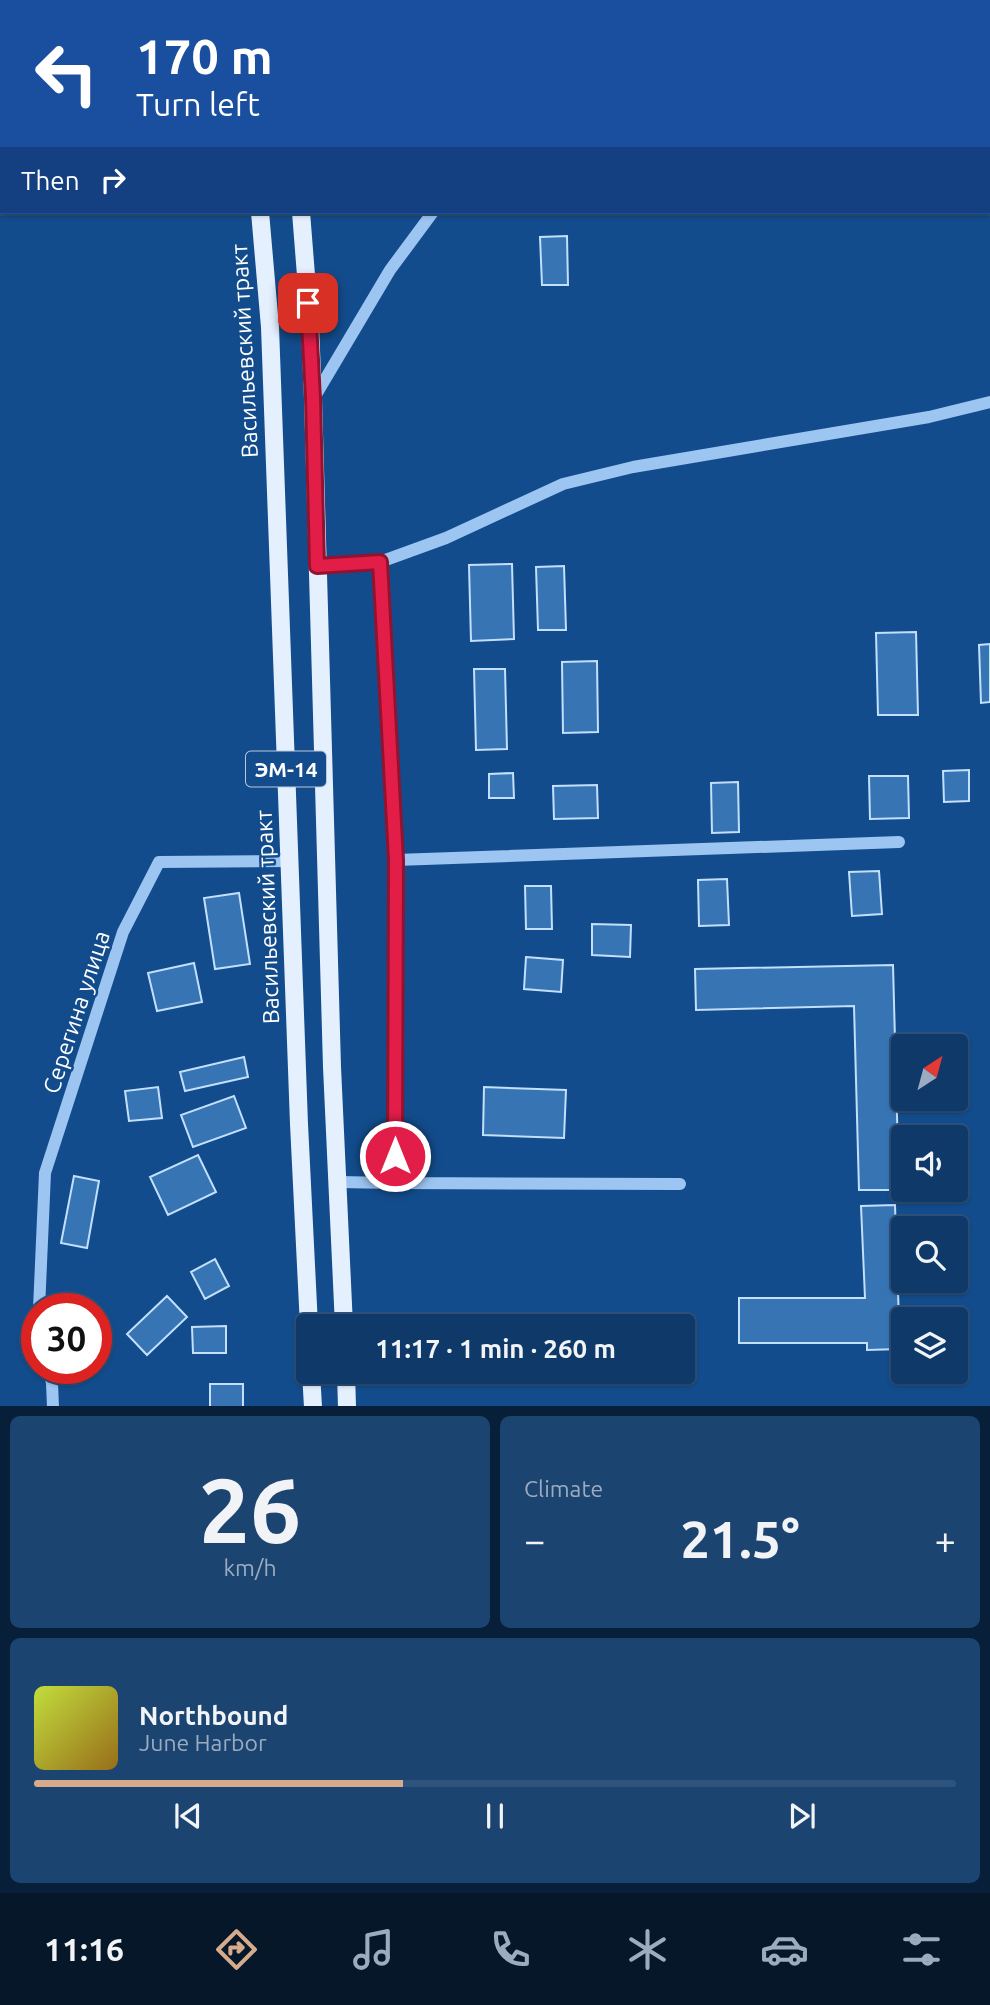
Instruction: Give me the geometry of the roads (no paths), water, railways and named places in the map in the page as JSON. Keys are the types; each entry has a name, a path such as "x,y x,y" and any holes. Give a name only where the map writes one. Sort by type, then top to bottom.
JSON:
{"main road":[{"name":"Васильевский тракт","path":"260,214 270,327 308,1314"},
{"name":"ЭМ-14","path":"301,214 313,398 343,1314"},
{"path":"312,1384 313,1406"},
{"path":"347,1384 348,1406"}],"street":[{"path":"313,398 390,270 432,214"},
{"path":"317,566 380,562 446,538 563,484 634,467 929,418 990,401"},
{"path":"380,562 396,860 395,1183"},
{"path":"396,860 899,842"},
{"name":"Серегина улица","path":"40,1293 45,1173 123,932 159,862 289,861"},
{"path":"337,1182 680,1184"},
{"path":"52,1384 53,1406"}]}
